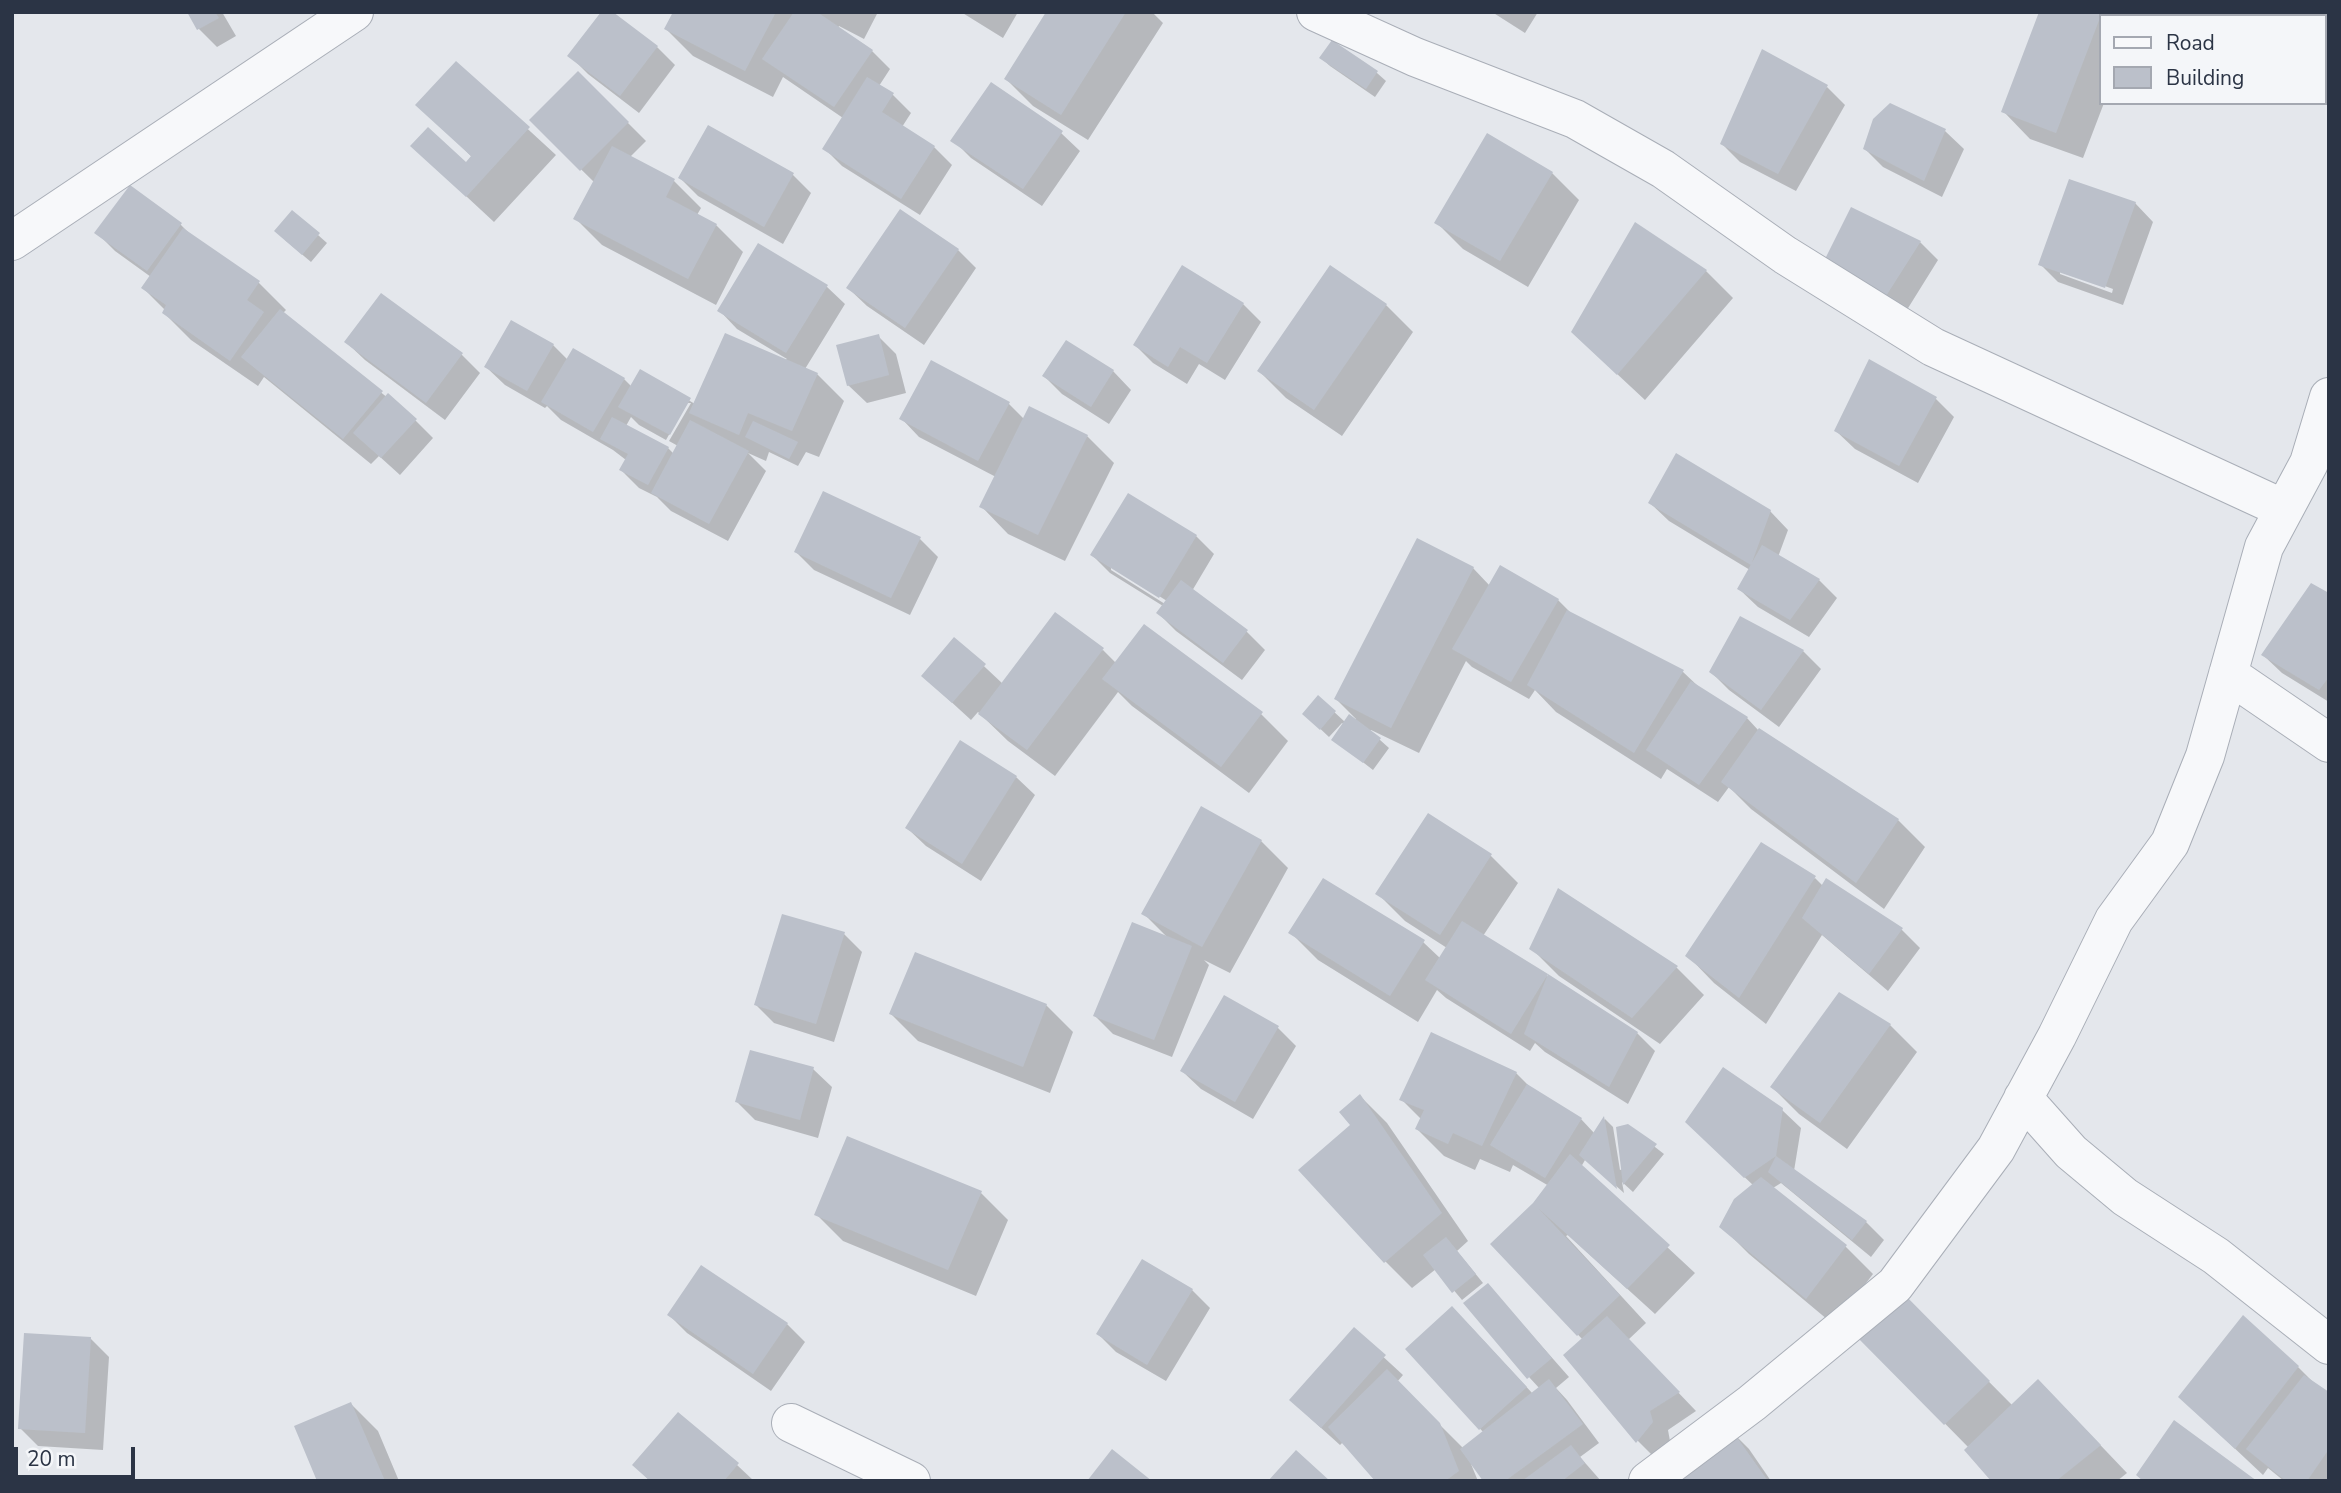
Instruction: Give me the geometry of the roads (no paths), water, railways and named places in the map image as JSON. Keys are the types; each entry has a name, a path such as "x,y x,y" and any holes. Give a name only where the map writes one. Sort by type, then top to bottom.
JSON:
{"street":[{"path":"12,241 354,12"},
{"path":"1316,12 1415,57 1575,118 1663,169 1785,255 1933,347 2284,509"},
{"path":"1648,1481 1752,1403 1895,1284 1996,1149 2115,920 2170,843 2205,756 2264,547 2309,463 2329,397"},
{"path":"2228,674 2329,743"},
{"path":"2023,1098 2071,1153 2125,1196 2216,1256 2329,1345"},
{"path":"791,1423 911,1481"}]}
